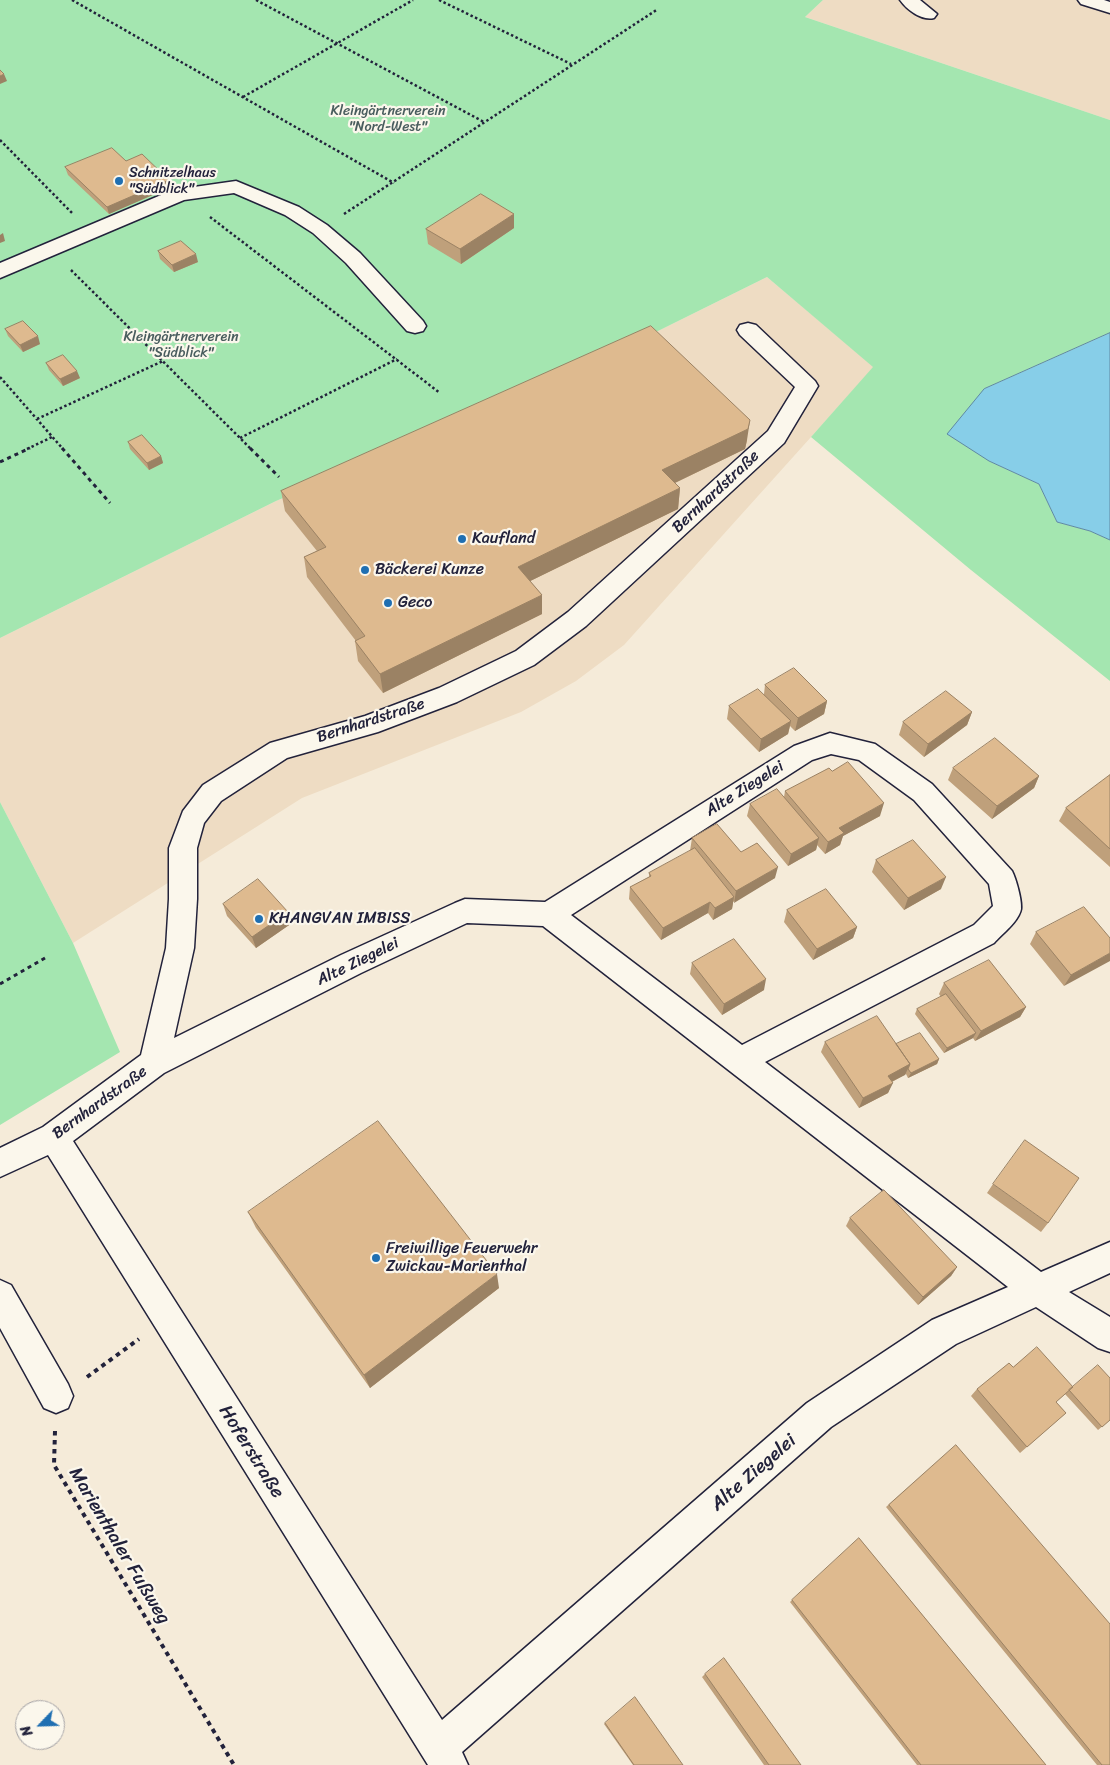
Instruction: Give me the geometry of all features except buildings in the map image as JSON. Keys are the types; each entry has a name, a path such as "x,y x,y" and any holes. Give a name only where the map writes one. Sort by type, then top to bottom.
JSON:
{"street":[{"path":"909,0 928,14"},
{"path":"1087,0 1110,8"},
{"path":"0,271 180,194 236,187 292,212 320,229 353,258 415,326"},
{"name":"Bernhardstraße","path":"0,1163 54,1137 154,1063 180,948 183,848 192,819 212,793 280,750 369,725 448,695 525,658 577,619 776,436 807,386 748,330"},
{"name":"Alte Ziegelei","path":"154,1063 351,964 465,911 549,914 803,753 830,743 866,751 923,792 1002,879 1007,910 984,934 739,1061"},
{"path":"549,914 1038,1290 1110,1336"},
{"name":"Hoferstraße","path":"54,1137 443,1756"},
{"name":"Alte Ziegelei","path":"443,1756 819,1415 944,1332 1110,1257"},
{"path":"0,1296 56,1396"}],"path":[{"path":"72,0 394,183"},
{"path":"256,0 484,122"},
{"path":"243,97 413,0"},
{"path":"439,0 572,64"},
{"path":"320,229 394,183 658,9"},
{"path":"0,140 91,232"},
{"path":"180,194 440,393"},
{"path":"52,250 279,478"},
{"path":"240,438 397,359"},
{"path":"37,419 163,361"},
{"path":"0,377 110,503"},
{"path":"0,462 52,437"},
{"path":"0,984 46,958"},
{"path":"56,1396 91,1375 167,1319"},
{"name":"Marienthaler Fußweg","path":"56,1396 54,1465 234,1765"}],"shaded area":[{"path":"823,0 1110,0 1110,120 805,17"},
{"path":"767,277 874,367 624,645 576,681 521,712 302,798 73,943 0,802 0,638 276,501 549,385"}],"green space":[{"path":"0,0 823,0 805,17 1110,120 1110,333 984,389 989,461 1039,484 1057,522 1090,531 1110,540 1110,681 971,570 811,437 873,367 767,277 549,385 276,501 0,638"},
{"path":"0,802 73,943 120,1052 0,1125"}],"water":[{"path":"1110,333 1110,540 1090,531 1057,522 1039,484 989,461 947,434 984,389"}],"place":[{"name":"Schnitzelhaus \"Südblick\"","path":"119,181"},
{"name":"Kaufland","path":"462,539"},
{"name":"Bäckerei Kunze","path":"365,570"},
{"name":"Geco","path":"388,603"},
{"name":"KHANGVAN IMBISS","path":"259,919"},
{"name":"Freiwillige Feuerwehr Zwickau-Marienthal","path":"376,1258"}],"park label":[{"name":"Kleingärtnerverein \"Nord-West\"","path":"388,120"},
{"name":"Kleingärtnerverein \"Südblick\"","path":"181,346"}]}
